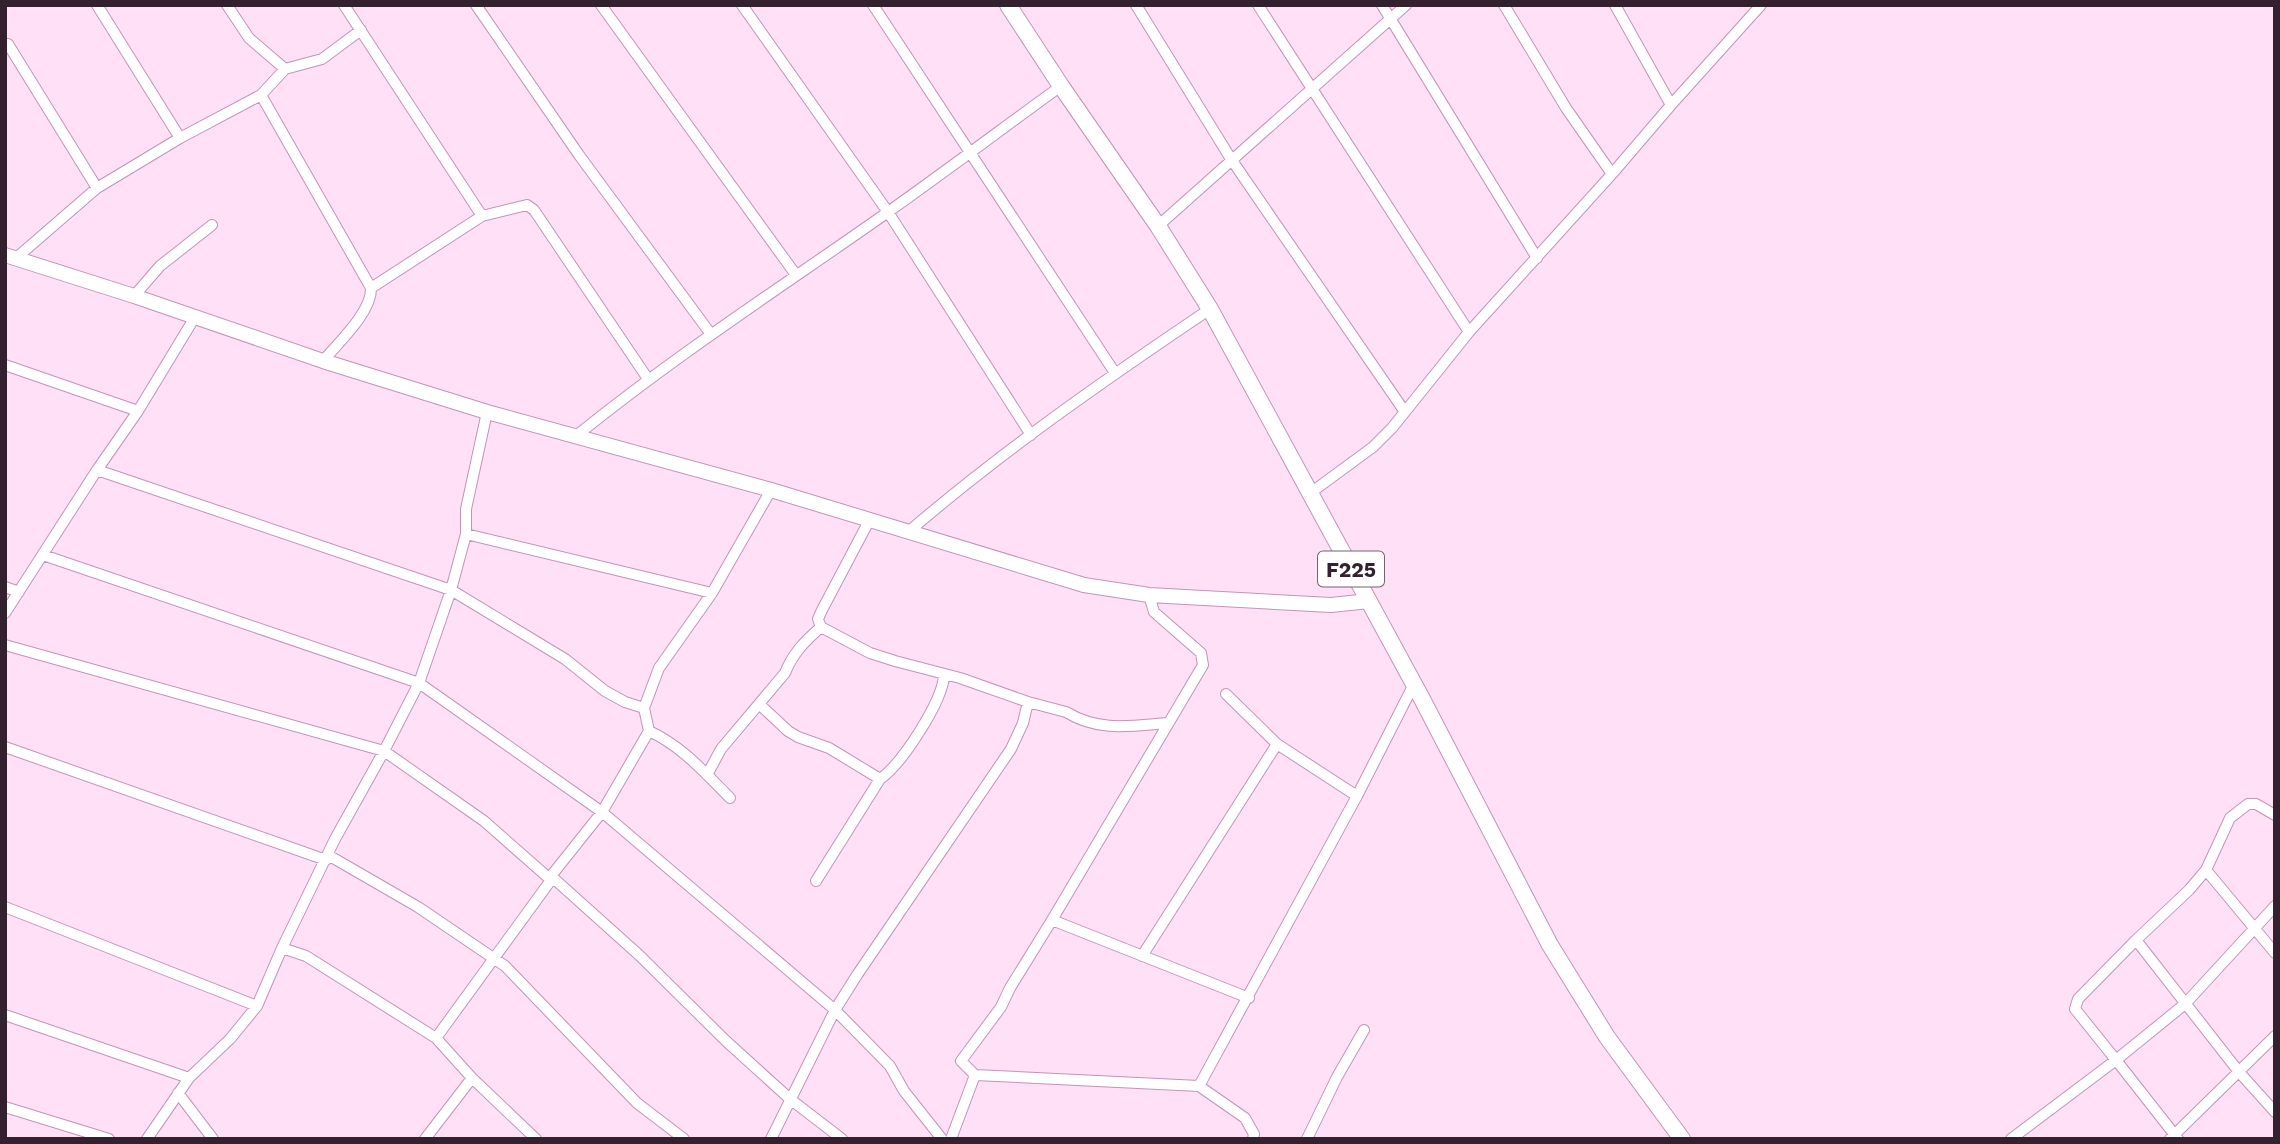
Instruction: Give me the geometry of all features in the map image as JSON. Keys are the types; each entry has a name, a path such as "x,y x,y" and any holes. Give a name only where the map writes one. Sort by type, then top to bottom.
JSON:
{"main road":[{"name":"F225","path":"1010,6 1060,86 1158,226 1210,309 1414,684 1550,945 1607,1037 1682,1139"}],"street":[{"path":"97,5 180,138"},
{"path":"228,5 248,38 285,69"},
{"path":"344,5 482,216"},
{"path":"476,5 579,155 710,334"},
{"path":"601,5 796,275"},
{"path":"742,5 888,212 1031,435"},
{"path":"873,5 1115,373"},
{"path":"1136,5 1231,159 1405,412"},
{"path":"1258,5 1469,332"},
{"path":"1382,5 1537,258"},
{"path":"1158,226 1406,5"},
{"path":"1504,5 1566,108 1612,174"},
{"path":"1615,5 1671,105"},
{"path":"1309,494 1373,447 1405,412 1469,332 1761,5"},
{"path":"10,257 97,188 180,138 261,95 285,69 322,59 362,30"},
{"path":"8,44 97,188"},
{"path":"576,436 710,334 888,212 1060,86"},
{"path":"261,95 371,288 371,298 365,310 323,361"},
{"path":"371,288 482,216 527,205 534,210 648,379"},
{"path":"134,296 160,266 212,225"},
{"path":"10,257 323,361 487,412 771,490 1084,585 1149,595 1331,605 1369,601"},
{"path":"907,533 1031,435 1115,373 1210,309"},
{"path":"5,613 138,411 195,317"},
{"path":"5,365 138,411"},
{"path":"147,1139 189,1078 230,1039 257,1006 335,839 419,683 451,590 466,534 466,509 487,412"},
{"path":"97,470 451,590 565,659 605,691 644,708"},
{"path":"436,1038 602,812 649,731 644,708 659,668 712,593 771,490"},
{"path":"869,521 822,610 818,619 821,627 870,653 1066,712 1081,721 1118,728 1167,723"},
{"path":"466,534 712,593"},
{"path":"43,555 419,683 602,812 835,1010 890,1066 904,1091 942,1139"},
{"path":"5,587 19,592"},
{"path":"1149,595 1154,611 1201,653 1203,665 989,1026 961,1061 975,1075 1199,1086 1245,1118 1255,1137"},
{"path":"707,775 721,750 785,673 798,648 821,627"},
{"path":"5,645 384,751 484,821 639,954 726,1041 790,1099 842,1139"},
{"path":"816,881 880,779 892,771 922,725 943,688 944,676"},
{"path":"1199,1086 1249,999 1414,684"},
{"path":"1226,694 1277,744 1357,796"},
{"path":"771,1139 835,1010 1011,749 1023,723 1028,702"},
{"path":"759,704 788,731 829,748 880,779"},
{"path":"649,731 664,738 695,763 730,798"},
{"path":"1142,956 1277,744"},
{"path":"5,747 327,858 418,907 505,966 638,1103 684,1139"},
{"path":"2275,816 2256,804 2248,804 2230,818 2206,870 2078,999 2076,1009 2174,1137 2275,1036"},
{"path":"2206,870 2275,953"},
{"path":"2011,1139 2185,1004 2275,906"},
{"path":"5,907 257,1006"},
{"path":"1052,920 1249,999"},
{"path":"2136,940 2239,1072 2275,1112"},
{"path":"282,948 306,956 436,1038 472,1078 536,1139"},
{"path":"5,1015 189,1078"},
{"path":"1307,1139 1364,1030"},
{"path":"951,1139 975,1075"},
{"path":"425,1139 472,1078"},
{"path":"178,1093 213,1139"},
{"path":"5,1107 109,1139"}]}
